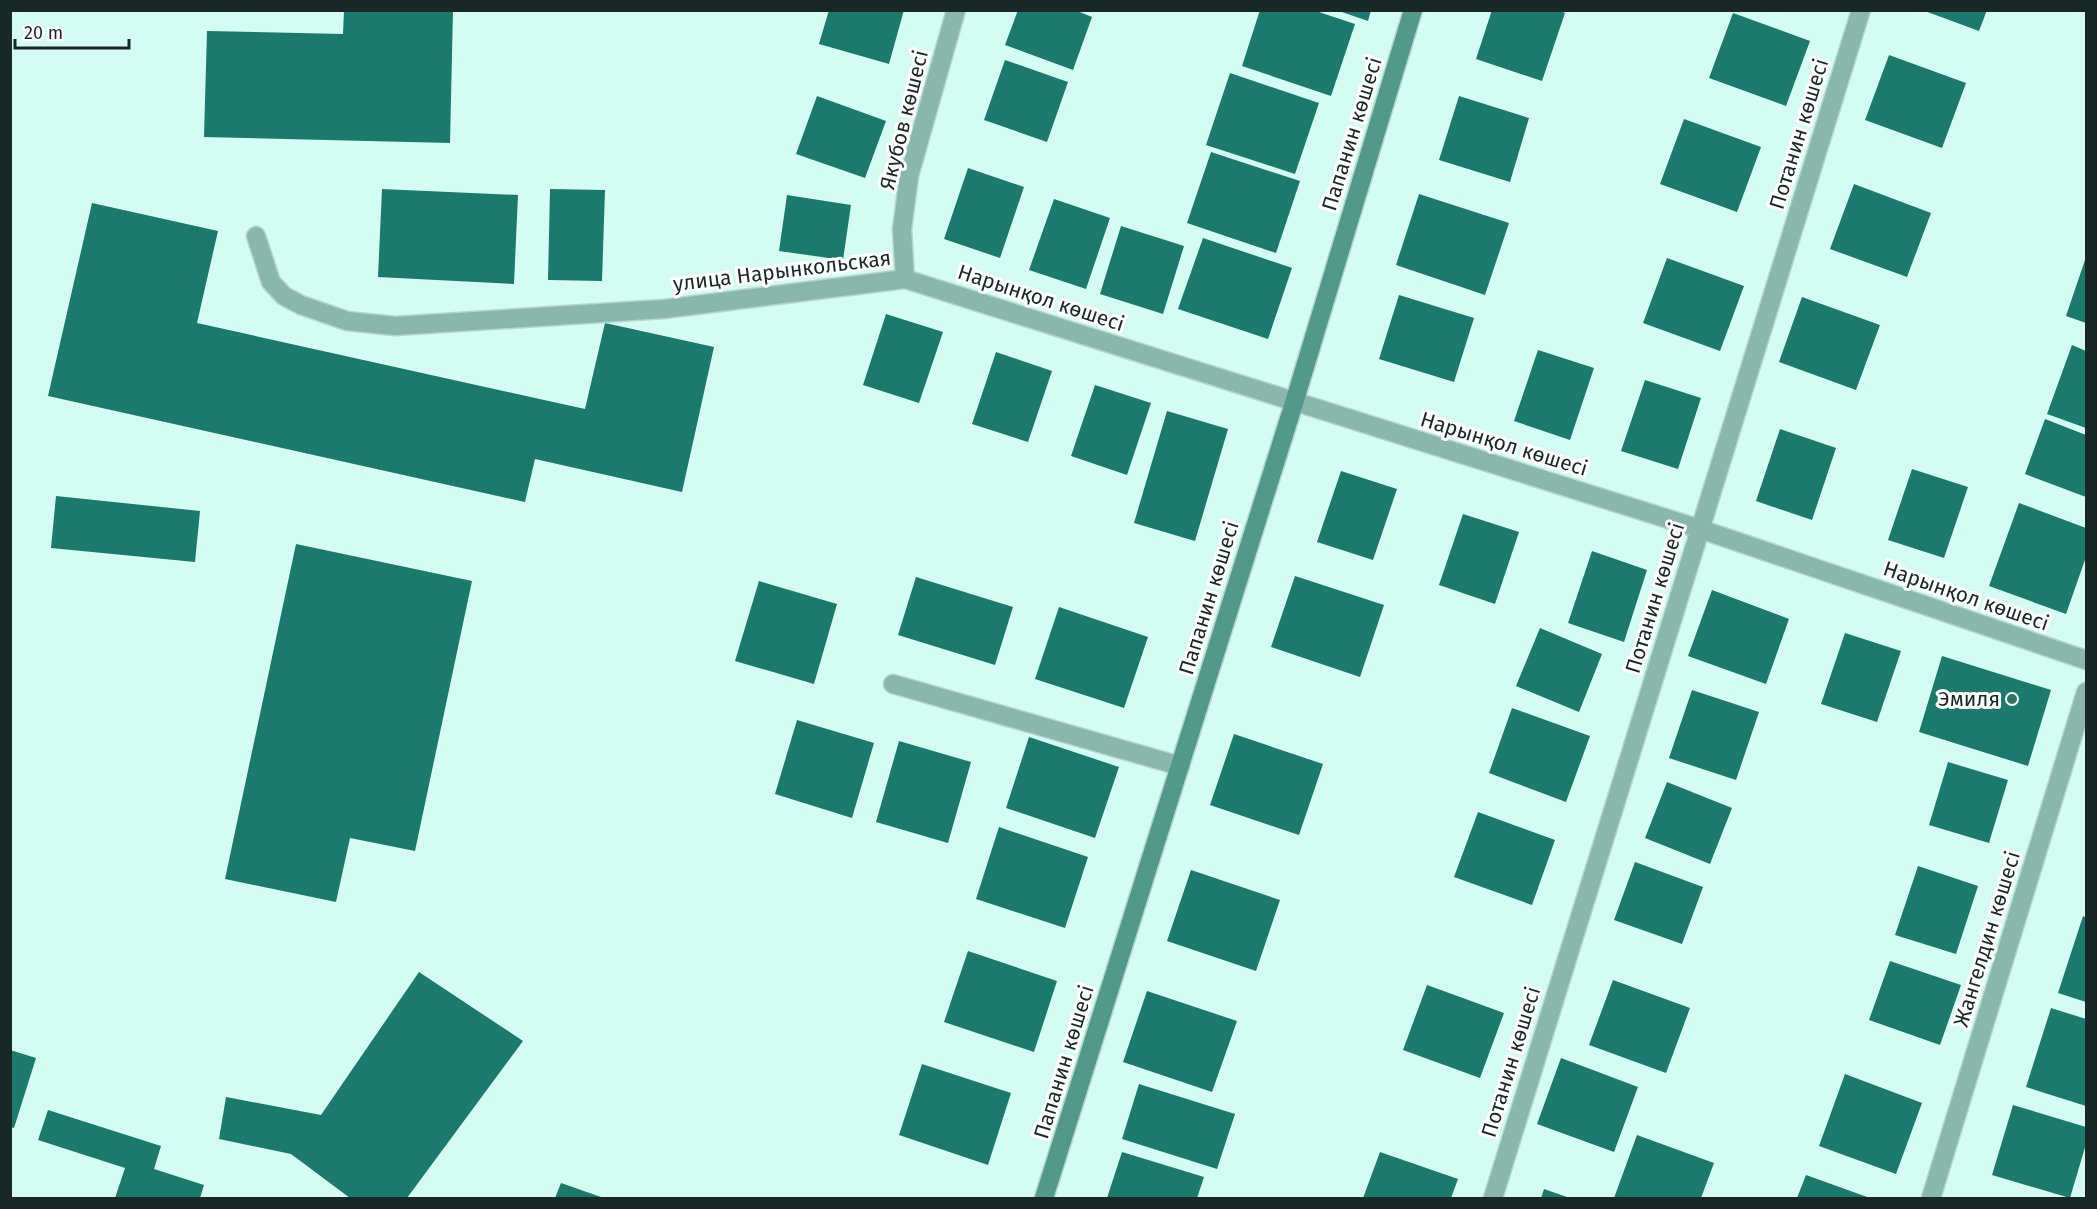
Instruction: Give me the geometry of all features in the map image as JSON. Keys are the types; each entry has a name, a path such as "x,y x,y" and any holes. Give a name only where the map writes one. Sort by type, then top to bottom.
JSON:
{"main road":[{"name":"Папанин көшесі","path":"1044,1198 1294,403 1413,10"}],"street":[{"name":"Якубов көшесі","path":"906,279 902,229 909,176 956,10"},
{"name":"Потанин көшесі","path":"1493,1198 1861,10"},
{"name":"улица Нарынкольская","path":"256,236 271,282 284,296 301,305 346,321 395,326 664,309 906,279"},
{"name":"Нарынқол көшесі","path":"906,279 1700,529 2086,660"},
{"path":"893,684 1180,766"},
{"name":"Жангелдин көшесі","path":"1931,1198 2086,692"}],"building":[{"path":"344,10 453,10 450,143 204,137 207,31 343,34"},
{"path":"829,10 904,10 889,64 819,44"},
{"path":"1018,10 1075,10 1092,17 1073,70 1005,45"},
{"path":"1260,10 1313,10 1355,24 1331,96 1242,66"},
{"path":"1336,10 1371,10 1368,21"},
{"path":"1492,10 1558,10 1565,13 1542,81 1476,59"},
{"path":"1922,10 1987,10 1979,31"},
{"path":"1733,13 1810,41 1786,106 1709,78"},
{"path":"1889,55 1966,83 1942,148 1865,120"},
{"path":"1005,60 1068,82 1047,142 984,120"},
{"path":"1230,73 1319,103 1295,174 1206,145"},
{"path":"817,96 886,121 865,178 796,154"},
{"path":"1459,96 1529,118 1510,182 1439,160"},
{"path":"1684,119 1761,147 1737,212 1660,184"},
{"path":"1211,152 1300,181 1276,253 1187,223"},
{"path":"968,168 1024,187 1000,258 944,239"},
{"path":"1854,184 1931,213 1907,277 1830,249"},
{"path":"382,189 518,195 514,284 378,277"},
{"path":"550,189 605,190 602,281 548,280"},
{"path":"1419,194 1509,223 1485,295 1396,265"},
{"path":"787,195 851,205 843,260 779,251"},
{"path":"1054,199 1110,218 1086,289 1029,270"},
{"path":"92,203 218,231 197,323 585,409 605,323 714,347 682,492 535,459 525,502 48,396"},
{"path":"1121,226 1184,246 1163,314 1100,294"},
{"path":"1203,238 1292,268 1268,339 1178,309"},
{"path":"2086,257 2086,323 2066,316"},
{"path":"1667,258 1744,286 1720,351 1643,323"},
{"path":"1399,295 1474,318 1454,382 1379,359"},
{"path":"1802,297 1880,325 1856,390 1779,362"},
{"path":"886,314 943,332 919,403 863,385"},
{"path":"2072,345 2086,351 2086,428 2047,414"},
{"path":"1538,350 1594,368 1570,440 1514,421"},
{"path":"996,352 1052,371 1028,442 972,424"},
{"path":"1645,380 1701,398 1678,469 1621,451"},
{"path":"1095,385 1151,403 1127,475 1071,456"},
{"path":"1167,411 1228,429 1195,541 1134,523"},
{"path":"2045,419 2086,435 2086,497 2025,474"},
{"path":"1780,429 1836,448 1812,520 1756,501"},
{"path":"1912,469 1968,487 1944,558 1888,540"},
{"path":"1341,471 1397,489 1373,560 1317,542"},
{"path":"56,496 200,511 195,562 51,548"},
{"path":"2019,503 2086,528 2086,557 2066,614 1989,586"},
{"path":"1463,514 1519,532 1495,604 1439,585"},
{"path":"296,544 472,581 415,851 350,838 336,902 225,879"},
{"path":"1592,551 1647,570 1624,642 1568,623"},
{"path":"1295,576 1384,605 1360,677 1271,647"},
{"path":"916,577 1013,607 995,665 898,635"},
{"path":"759,581 837,604 814,684 735,661"},
{"path":"1712,590 1789,619 1766,684 1688,656"},
{"path":"1059,607 1148,637 1124,708 1035,679"},
{"path":"1540,628 1602,654 1579,712 1516,686"},
{"path":"1845,633 1901,651 1877,722 1821,704"},
{"path":"1942,656 2051,690 2028,766 1919,732"},
{"path":"1692,690 1759,712 1736,780 1669,758"},
{"path":"1512,708 1590,736 1566,802 1489,773"},
{"path":"797,720 874,743 852,818 775,794"},
{"path":"1234,734 1323,764 1299,835 1210,805"},
{"path":"1029,737 1119,767 1095,838 1006,808"},
{"path":"899,741 971,762 948,843 876,822"},
{"path":"1948,762 2008,780 1989,843 1929,825"},
{"path":"1667,782 1732,808 1710,864 1645,838"},
{"path":"1478,812 1555,840 1532,905 1454,877"},
{"path":"999,827 1088,857 1065,928 976,899"},
{"path":"1635,862 1703,887 1682,944 1614,920"},
{"path":"1918,866 1978,886 1956,954 1895,935"},
{"path":"1191,870 1280,900 1256,971 1167,941"},
{"path":"2083,916 2086,918 2086,1002 2058,993"},
{"path":"968,951 1057,981 1034,1052 944,1022"},
{"path":"1890,961 1961,985 1940,1045 1869,1020"},
{"path":"419,972 523,1041 407,1198 350,1198 291,1154 219,1139 226,1097 321,1115"},
{"path":"1613,980 1690,1008 1666,1073 1589,1045"},
{"path":"1427,985 1504,1013 1480,1078 1403,1050"},
{"path":"1147,991 1237,1021 1212,1092 1123,1062"},
{"path":"2051,1008 2086,1019 2086,1106 2026,1087"},
{"path":"10,1050 36,1058 14,1128 10,1127"},
{"path":"1561,1058 1638,1087 1614,1152 1537,1124"},
{"path":"922,1064 1011,1093 988,1165 899,1135"},
{"path":"1845,1074 1922,1103 1896,1174 1819,1146"},
{"path":"1139,1084 1235,1114 1217,1169 1122,1139"},
{"path":"2013,1105 2086,1127 2086,1144 2070,1198 1992,1175"},
{"path":"48,1110 161,1146 154,1169 204,1185 200,1198 115,1198 125,1168 38,1140"},
{"path":"1637,1135 1714,1163 1701,1198 1614,1198"},
{"path":"1122,1152 1204,1177 1197,1198 1107,1198"},
{"path":"1380,1152 1458,1179 1451,1198 1363,1198"},
{"path":"1806,1175 1870,1198 1797,1198"},
{"path":"561,1183 604,1198 555,1198"},
{"path":"1544,1189 1570,1198 1541,1198"}],"place":[{"name":"Эмиля","path":"2012,699"}]}
